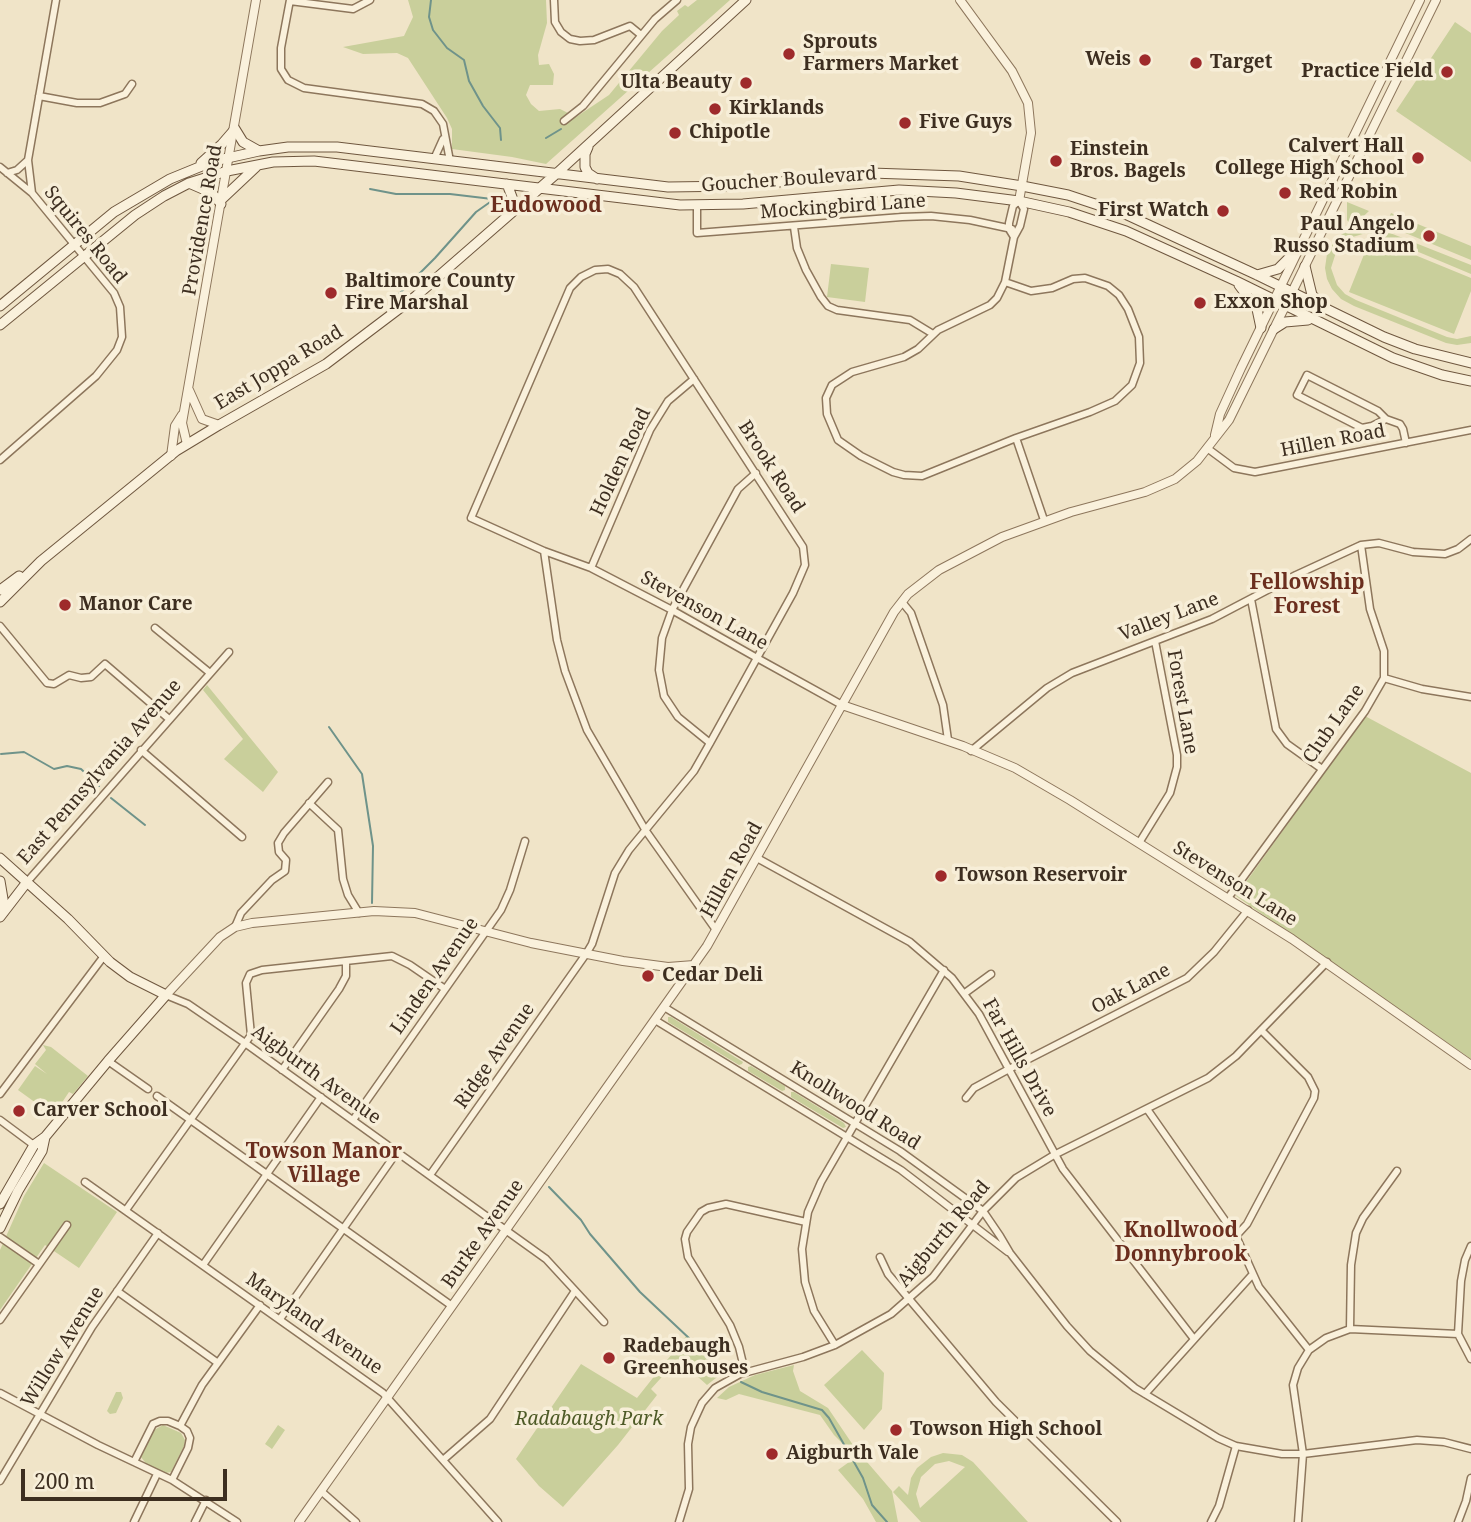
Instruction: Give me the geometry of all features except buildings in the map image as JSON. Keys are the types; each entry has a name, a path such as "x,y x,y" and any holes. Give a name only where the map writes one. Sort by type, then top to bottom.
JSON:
{"main road":[{"name":"East Joppa Road","path":"0,590 41,561 187,444 307,376 347,350 416,296 539,189 746,0"},
{"path":"190,170 208,157 235,129 243,142 259,151"},
{"path":"590,143 585,154 585,167 588,173 598,180"},
{"name":"Goucher Boulevard","path":"0,306 133,199 190,170 229,157 259,151 288,147 337,147 656,186 750,185 871,173 978,178 1022,186 1068,195 1112,210 1257,275 1392,340 1415,349 1471,363"},
{"name":"Goucher Boulevard","path":"0,325 84,255 164,196 189,183 227,172 273,162 314,161 539,189 698,205 767,202 899,190 956,192 1019,201 1069,212 1126,231 1405,362 1442,375 1471,381"},
{"path":"189,183 212,193 221,201 258,165"},
{"path":"507,184 512,197 508,216"},
{"path":"1257,275 1278,269 1298,248"},
{"path":"1305,266 1312,295 1323,307"},
{"path":"1236,281 1256,309 1261,328"},
{"path":"1274,329 1285,322 1314,321"},
{"name":"East Joppa Road","path":"0,602 41,561"},
{"path":"0,858 68,919 104,956 130,977 166,995 45,1137 0,1204"},
{"path":"0,866 18,882 27,883"},
{"path":"0,881 3,899 0,915"},
{"name":"East Pennsylvania Avenue","path":"0,915 27,883"},
{"path":"0,1228 38,1148"}],"street":[{"path":"32,193 28,160 56,0"},
{"name":"Providence Road","path":"187,444 182,423 256,0"},
{"path":"370,0 353,9 290,1 281,48 281,69 288,80 304,88 422,104 438,116 450,161"},
{"path":"554,0 555,22 561,32 570,38 580,41 594,40 631,26 641,35"},
{"path":"564,121 583,106 641,35 677,0"},
{"path":"960,0 1012,71 1028,103 1031,133 1019,201 1024,209 1005,282 990,305 933,334 918,349 904,357 852,372 832,385 826,398 827,414 838,440 885,468 915,477 1115,401 1132,386 1138,374 1141,352 1139,337 1128,309 1119,295 1108,286 1086,278 1031,291 1005,282"},
{"path":"1214,438 1220,414 1280,286 1420,0"},
{"name":"Hillen Road","path":"694,965 902,602 928,577 955,560 1002,537 1044,520 1161,486 1187,470 1229,420 1436,0"},
{"path":"39,96 77,103 100,103 125,94 132,84"},
{"path":"435,159 444,134"},
{"path":"7,173 17,170 28,160"},
{"name":"Squires Road","path":"0,167 32,193 114,293 120,307 121,337 117,350 96,376 0,460"},
{"path":"1016,234 1009,229 1013,205 1019,201"},
{"name":"Mockingbird Lane","path":"698,205 697,233 931,216 970,220 1009,229"},
{"path":"794,227 797,248 806,270 828,306 837,310 910,320 933,334"},
{"name":"Brook Road","path":"471,518 570,288 581,277 595,270 608,269 627,278 665,331 803,547 806,559 803,574 690,777 615,873 592,944 586,954"},
{"path":"1385,419 1362,428 1297,395 1307,375 1400,425 1406,443"},
{"name":"Holden Road","path":"591,568 640,451 660,412 676,393 694,379"},
{"path":"189,390 202,419 219,425"},
{"path":"171,456 176,426 185,409"},
{"name":"Hillen Road","path":"1207,448 1234,468 1255,472 1471,430"},
{"path":"1016,438 1044,520"},
{"path":"710,743 689,728 670,707 660,683 662,638 672,610 738,489 756,472"},
{"name":"Stevenson Lane","path":"471,518 544,551 591,568 842,705 948,740 1014,768 1248,910 1327,962 1471,1065"},
{"name":"Valley Lane","path":"971,751 1058,681 1095,663 1212,619 1360,545 1379,543 1413,552 1445,554 1458,549 1471,539"},
{"name":"Club Lane","path":"1228,898 1365,711 1384,678 1384,651 1370,609 1360,545"},
{"path":"544,551 557,640 565,671 587,730 646,831 716,930"},
{"path":"1251,599 1276,729 1287,744 1322,769"},
{"path":"902,602 911,613 943,705 948,740"},
{"path":"0,626 47,683 54,684 69,675 91,677 105,664 170,719"},
{"path":"155,628 210,673"},
{"name":"Forest Lane","path":"1139,843 1170,793 1177,767 1155,641"},
{"name":"East Pennsylvania Avenue","path":"27,883 229,652"},
{"path":"1384,678 1422,689 1471,697"},
{"name":"Stevenson Lane","path":"922,733 971,751"},
{"path":"142,750 242,837"},
{"path":"235,927 241,914 272,880 285,871 286,860 279,852 278,843 328,782"},
{"path":"309,803 338,830 342,879 359,912"},
{"name":"Linden Avenue","path":"352,1120 486,932 505,901 525,841"},
{"name":"Far Hills Drive","path":"757,858 910,942 944,970 965,993 1054,1155 1195,1339"},
{"name":"Oak Lane","path":"966,1098 974,1088 1009,1069 1180,982 1205,961 1248,910"},
{"path":"166,995 220,936 235,927 359,912 415,913 586,954 653,965 694,965"},
{"name":"Ridge Avenue","path":"430,1175 586,954"},
{"path":"0,1094 104,956"},
{"path":"126,1210 251,1035 246,983 250,974 262,970 396,957 445,989"},
{"path":"282,1070 339,989 346,976 346,961"},
{"name":"Aigburth Road","path":"679,1522 688,1494 689,1438 696,1415 715,1388 745,1372 803,1357 835,1345 880,1322 933,1277 983,1211 1016,1178 1054,1155 1197,1085 1218,1071 1327,962"},
{"name":"Burke Avenue","path":"299,1522 694,965"},
{"path":"835,1345 816,1315 806,1289 802,1257 806,1222 816,1191 944,970"},
{"path":"965,993 991,974"},
{"name":"Aigburth Avenue","path":"166,995 198,1010 546,1259 604,1322"},
{"name":"Knollwood Road","path":"664,1007 918,1162 983,1211 1010,1253 1077,1338 1116,1374 1218,1438 1236,1446 1303,1454 1417,1440 1471,1448"},
{"name":"Knollwood Road","path":"655,1020 901,1170 1010,1253"},
{"path":"1236,1236 1247,1224 1314,1098 1315,1091 1308,1077 1261,1030"},
{"path":"108,1061 148,1089"},
{"path":"157,1096 452,1306"},
{"path":"203,1265 321,1097"},
{"path":"1147,1109 1236,1236 1259,1287 1310,1350"},
{"path":"0,1120 38,1148"},
{"path":"280,1319 397,1152"},
{"path":"1350,1329 1356,1233 1363,1218 1397,1171"},
{"name":"Maryland Avenue","path":"85,1182 387,1397 498,1522"},
{"path":"745,1372 730,1325 688,1257 687,1232 701,1212 726,1204 806,1222"},
{"path":"0,1320 67,1225"},
{"name":"Willow Avenue","path":"0,1481 83,1340 158,1233"},
{"path":"0,1237 39,1264"},
{"path":"1471,1246 1461,1281 1458,1334 1471,1359"},
{"path":"880,1257 888,1273 1004,1410 1117,1522"},
{"path":"1145,1394 1252,1275"},
{"path":"117,1291 218,1363"},
{"path":"443,1460 490,1419 575,1291"},
{"path":"180,1426 202,1385 260,1305"},
{"path":"1298,1522 1303,1454 1293,1385 1298,1368 1310,1350 1326,1338 1350,1329 1458,1334"},
{"path":"0,1393 172,1480 237,1522"},
{"path":"134,1462 153,1424 169,1420 187,1430 190,1437 188,1448 172,1480"},
{"path":"1211,1522 1219,1506 1236,1446"},
{"path":"134,1522 157,1474"},
{"path":"1458,1522 1471,1478"},
{"path":"321,1491 356,1522"},
{"path":"195,1522 206,1500"}],"green space":[{"path":"408,0 546,0 547,23 538,55 539,65 549,64 554,74 553,85 530,85 526,95 539,111 560,109 576,117 609,95 662,31 679,15 677,11 697,0 730,0 546,164 452,149 452,129 447,118 408,58 397,53 363,54 343,47 404,36 413,17"},
{"name":"Practice Field","path":"1455,22 1471,33 1471,162 1396,111"},
{"path":"1347,202 1369,211 1352,227 1347,220"},
{"name":"Paul Angelo Russo Stadium","path":"1391,213 1471,246 1471,260 1386,225"},
{"path":"1366,226 1471,265 1471,274 1378,235 1366,233 1346,239 1338,246 1331,268 1337,285 1345,294 1447,337 1457,339 1471,336 1471,343 1446,343 1354,306 1341,299 1332,289 1325,268 1327,254 1342,234 1353,228"},
{"path":"1371,237 1471,278 1471,291 1454,334 1349,292"},
{"path":"831,264 869,268 865,302 827,297"},
{"path":"207,685 278,772 263,792 224,759 243,739 203,690"},
{"path":"1365,716 1471,773 1471,1059 1236,896"},
{"path":"668,1017 743,1062 742,1064 739,1065 668,1022"},
{"path":"43,1045 51,1047 88,1076 73,1094 69,1092 57,1110 40,1098 36,1103 18,1090 35,1066 47,1074 35,1064 46,1050"},
{"path":"751,1066 785,1086 785,1090 782,1091 748,1071"},
{"path":"791,1092 844,1123 846,1127 843,1128 791,1097"},
{"path":"44,1163 117,1212 79,1268 45,1245 0,1310 0,1250 24,1196"},
{"name":"Radabaugh Park","path":"687,1335 725,1371 707,1385 678,1359 651,1389 657,1395 618,1445 563,1507 539,1486 516,1459 581,1364 637,1398"},
{"path":"862,1350 884,1373 882,1409 864,1430 824,1385"},
{"path":"794,1365 793,1371 800,1391 828,1408 855,1448 892,1491 898,1522 876,1522 863,1499 838,1470 856,1457 834,1435 820,1415 739,1394 726,1400 717,1398 729,1387 755,1375"},
{"path":"116,1392 121,1392 123,1398 116,1413 110,1414 107,1411"},
{"path":"163,1425 181,1433 185,1440 171,1472 166,1473 147,1465 141,1457 154,1430"},
{"path":"278,1425 285,1430 272,1449 265,1444"},
{"path":"943,1453 962,1455 973,1462 1028,1522 921,1522 893,1492 899,1486 908,1495 911,1478 917,1468 931,1457","holes":["949,1461 965,1467 920,1508 916,1494 921,1477 935,1464"]}],"waterway":[{"path":"431,0 429,17 433,30 447,48 464,60 469,81 500,128 501,140"},
{"path":"546,138 561,129"},
{"path":"370,189 396,194 450,194 492,199"},
{"path":"397,296 476,212 493,200"},
{"path":"329,727 362,774 373,846 372,903"},
{"path":"1,754 24,752 54,769 67,766 81,769 99,786"},
{"path":"111,798 145,825"},
{"path":"549,1187 581,1220 640,1292 725,1372"},
{"path":"741,1382 762,1392 822,1410 863,1478 872,1505 887,1522"}],"place":[{"name":"Sprouts Farmers Market","path":"789,54"},
{"name":"Weis","path":"1145,60"},
{"name":"Target","path":"1196,63"},
{"name":"Practice Field","path":"1447,72"},
{"name":"Ulta Beauty","path":"746,83"},
{"name":"Kirklands","path":"715,109"},
{"name":"Five Guys","path":"905,123"},
{"name":"Chipotle","path":"675,133"},
{"name":"Calvert Hall College High School","path":"1418,158"},
{"name":"Einstein Bros. Bagels","path":"1056,161"},
{"name":"Red Robin","path":"1285,193"},
{"name":"First Watch","path":"1223,211"},
{"name":"Paul Angelo Russo Stadium","path":"1429,236"},
{"name":"Baltimore County Fire Marshal","path":"331,293"},
{"name":"Exxon Shop","path":"1200,303"},
{"name":"Manor Care","path":"65,605"},
{"name":"Towson Reservoir","path":"941,876"},
{"name":"Cedar Deli","path":"648,976"},
{"name":"Carver School","path":"19,1111"},
{"name":"Radebaugh Greenhouses","path":"609,1358"},
{"name":"Towson High School","path":"896,1430"},
{"name":"Aigburth Vale","path":"772,1454"}],"district":[{"name":"Eudowood","path":"546,206"},
{"name":"Fellowship Forest","path":"1307,595"},
{"name":"Towson Manor Village","path":"324,1164"},
{"name":"Knollwood Donnybrook","path":"1181,1243"}]}
